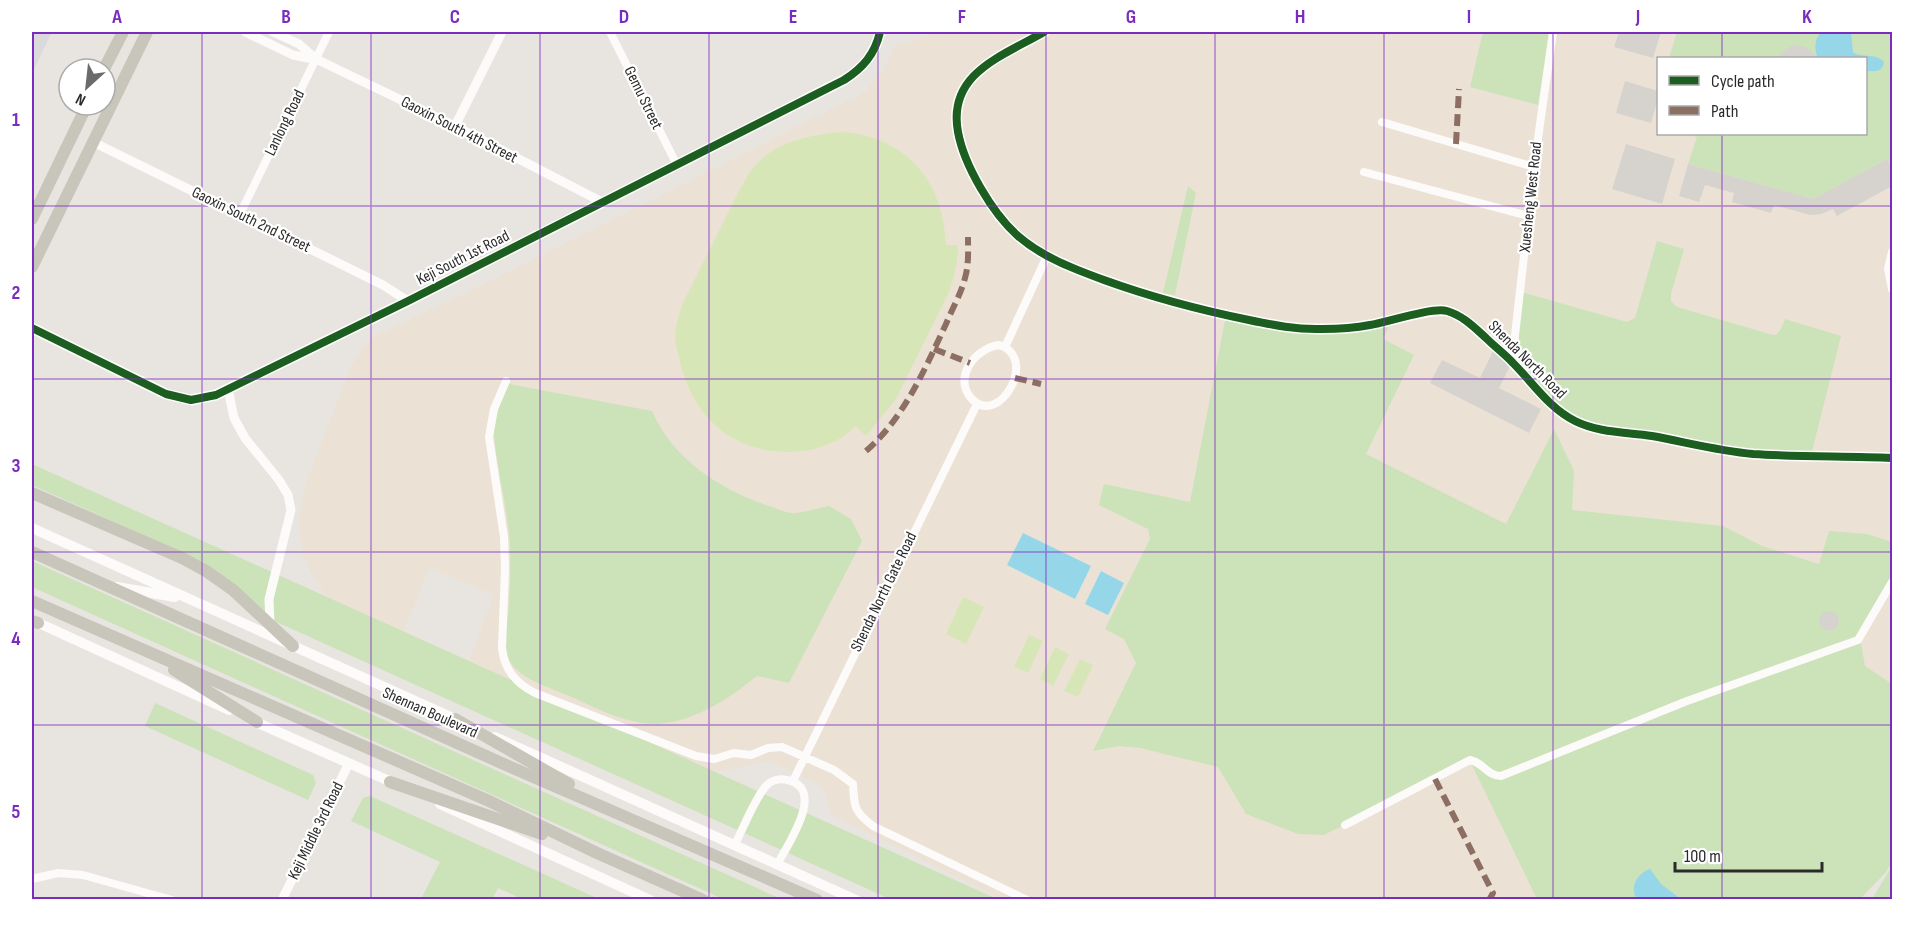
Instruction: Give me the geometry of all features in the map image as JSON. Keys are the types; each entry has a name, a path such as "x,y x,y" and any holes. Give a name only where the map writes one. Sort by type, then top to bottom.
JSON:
{"main road":[{"path":"110,57 123,32"},
{"path":"32,267 147,32"},
{"path":"32,219 81,117"},
{"path":"32,493 182,558 206,572 233,590 294,646"},
{"path":"32,528 856,900"},
{"name":"Shennan Boulevard","path":"32,552 506,765 817,900"},
{"path":"105,585 190,599"},
{"path":"32,601 489,801 597,853 703,900"},
{"path":"34,621 650,900"},
{"path":"138,647 257,722"},
{"path":"455,719 615,811"},
{"path":"390,782 597,853"}],"street":[{"name":"Gaoxin South 4th Street","path":"245,32 293,55 316,59"},
{"name":"Gaoxin South 4th Street","path":"273,32 298,44 316,59 455,126 602,202"},
{"name":"Lanlong Road","path":"240,214 329,32"},
{"path":"455,126 502,32"},
{"name":"Gemu Street","path":"610,32 677,165"},
{"name":"Keji South 1st Road","path":"32,328 177,398 191,400 204,398 228,389 408,301 853,75 872,55 880,32"},
{"name":"Shenda North Road","path":"1044,32 982,67 967,82 958,100 956,122 961,147 977,182 1003,220 1017,235 1047,256 1076,270 1201,311 1282,326 1320,330 1368,326 1433,310 1445,311 1459,316 1476,328 1512,362 1556,410 1575,421 1604,430 1752,453 1893,458"},
{"name":"Xuesheng West Road","path":"1512,362 1534,167 1553,32"},
{"path":"1382,122 1534,167"},
{"name":"Gaoxin South 2nd Street","path":"93,142 382,285 408,301"},
{"path":"1364,172 1528,216"},
{"path":"1893,252 1888,269 1893,289"},
{"path":"1005,347 1047,256"},
{"path":"999,345 1005,347 1013,358 1016,368 1012,386 1007,394 995,403 977,404 966,388 970,363 974,357 990,347 999,345"},
{"path":"506,381 494,409 489,437 504,537 502,648 508,670 526,688 696,756 714,759 734,753 752,755 775,746 805,756 844,775 853,784 854,805 860,817 873,826 1027,900"},
{"path":"228,389 234,418 245,438 279,480 288,495 291,510 269,599 270,624"},
{"name":"Shenda North Gate Road","path":"793,781 977,404"},
{"path":"1345,825 1470,760 1478,762 1489,774 1501,776 1687,701 1858,640 1893,582"},
{"name":"Keji Middle 3rd Road","path":"282,900 349,763"},
{"path":"735,844 764,787 775,780 793,781 805,795 805,807 778,863"},
{"path":"32,879 58,873 83,875 172,900"}],"shaded area":[{"path":"32,32 52,32 32,73"},
{"path":"936,32 1892,32 1892,862 1886,872 1860,899 1001,899 832,815 822,786 769,761 712,773 465,670 494,595 429,568 400,641 344,611 324,593 312,575 302,553 299,529 301,505 307,480 349,371 364,345 373,337 472,290 864,93 882,72 895,46"},
{"path":"1619,32 1661,32 1653,58 1614,47"},
{"path":"1797,45 1808,48 1817,57 1802,55 1778,57 1787,48"},
{"path":"1625,81 1657,91 1657,102 1651,123 1616,113"},
{"path":"1626,144 1675,159 1662,204 1612,189"},
{"path":"1887,159 1892,169 1892,186 1837,216 1833,209 1821,214 1810,215 1774,205 1771,213 1732,202 1734,193 1705,185 1699,202 1679,196 1688,164 1813,199"},
{"path":"1495,347 1512,362 1499,388 1541,409 1529,433 1430,383 1442,360 1480,378"},
{"path":"1829,611 1836,614 1839,621 1836,628 1829,631 1822,628 1819,621 1822,614"}],"green space":[{"path":"1483,32 1549,32 1538,105 1470,87"},
{"path":"1677,32 1892,32 1892,169 1887,159 1813,199 1688,164 1697,137 1689,135 1867,135 1867,57 1669,57"},
{"path":"844,132 886,143 918,167 938,202 944,222 946,245 958,245 951,286 896,399 866,436 856,426 841,438 825,446 807,450 788,452 749,446 732,438 718,427 694,399 686,381 675,342 680,312 739,191 758,162 768,154 792,142 818,135"},
{"path":"1188,186 1196,193 1175,295 1163,293"},
{"path":"1657,241 1684,249 1671,294 1671,301 1677,307 1773,335 1781,329 1785,319 1841,336 1811,455 1752,453 1604,430 1556,410 1512,362 1521,292 1627,322 1635,318"},
{"path":"1226,315 1320,330 1392,320 1383,339 1414,355 1366,454 1506,524 1554,429 1574,471 1572,510 1723,526 1762,546 1819,564 1829,531 1867,534 1892,542 1892,582 1860,638 1865,666 1892,684 1892,862 1886,872 1860,899 1537,899 1470,761 1324,835 1298,834 1246,814 1218,767 1140,748 1119,746 1093,751 1136,663 1124,639 1105,629 1150,539 1148,529 1099,505 1104,484 1190,502"},
{"path":"509,384 652,411 672,444 685,457 699,470 731,490 787,512 802,512 829,506 851,519 862,541 789,683 757,676 702,712 670,722 653,724 627,720 607,713 535,682 515,668 510,662 505,645 510,588 510,546 494,434 494,417"},
{"path":"32,464 997,899 890,899 270,619 168,546 32,485"},
{"path":"32,561 781,899 723,899 32,587"},
{"path":"963,597 984,607 966,644 946,634"},
{"path":"1029,635 1043,641 1028,673 1014,667"},
{"path":"1055,647 1069,654 1053,686 1040,679"},
{"path":"1080,659 1093,665 1078,697 1064,691"},
{"path":"155,703 313,775 316,783 308,800 145,726"},
{"path":"370,796 599,899 522,899 498,888 492,899 421,899 440,862 351,821 363,798"},
{"path":"1892,866 1892,899 1872,899"}],"water":[{"path":"1821,32 1851,32 1853,52 1880,59 1884,62 1882,68 1878,71 1867,71 1867,57 1818,57 1815,45"},
{"path":"1023,533 1091,566 1075,599 1007,565"},
{"path":"1101,571 1124,583 1108,615 1085,604"},
{"path":"1650,869 1661,884 1681,899 1637,899 1634,890 1636,881 1641,874"}],"marked path":[{"path":"1456,144 1459,89"},
{"path":"866,451 892,424 930,358 963,284 968,263 968,237"},
{"path":"934,349 970,363"},
{"path":"1015,378 1041,384"},
{"path":"1435,779 1493,893 1489,900"}],"cycle path":[{"path":"32,328 166,394 191,400 216,395 408,301 844,80 867,60 880,32"},
{"path":"1044,32 996,59 970,81 961,95 957,112 958,132 966,159 980,188 999,215 1018,236 1059,262 1122,286 1176,303 1294,328 1352,328 1421,313 1447,311 1463,319 1477,330 1510,360 1557,409 1584,425 1753,454 1892,458"}]}
